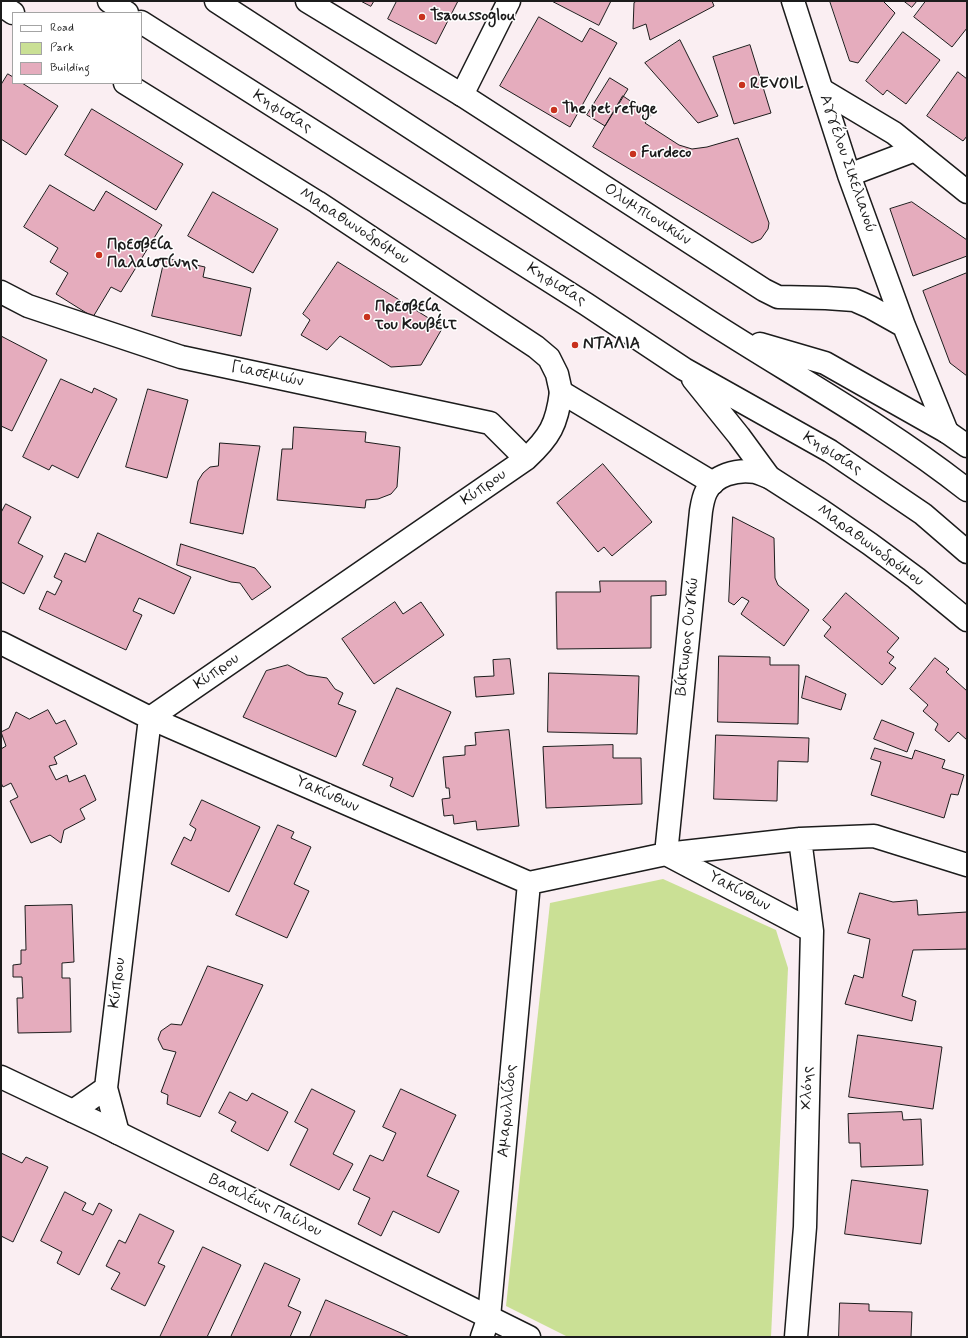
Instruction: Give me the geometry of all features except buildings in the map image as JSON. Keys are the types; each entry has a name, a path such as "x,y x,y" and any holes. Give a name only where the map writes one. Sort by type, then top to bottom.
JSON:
{"street":[{"path":"109,1 126,12"},
{"path":"216,1 733,336 854,411 946,473 967,490"},
{"name":"Ολυμπιονικών","path":"306,1 462,95 778,298 826,298 854,300 904,326"},
{"path":"462,95 509,1"},
{"name":"Αγγέλου Σικελιανού","path":"793,1 849,175 904,326"},
{"path":"1,5 12,12"},
{"name":"Κηφισίας","path":"142,23 586,304 684,369 830,451 923,514 967,552"},
{"name":"Μαραθωνοδρόμου","path":"127,84 317,202 536,346 549,358 557,374 561,392"},
{"path":"822,90 894,133 967,192"},
{"path":"849,175 915,150"},
{"name":"Γιασεμιών","path":"1,292 28,306 181,357 490,423 526,459"},
{"path":"904,326 948,432"},
{"path":"733,336 825,363 948,432 967,446"},
{"path":"684,369 739,436 769,478"},
{"path":"561,392 713,482 726,474 740,471 756,472 769,478"},
{"name":"Κύπρου","path":"118,1133 106,1088 150,718 526,459 540,446 552,430 558,411 561,392"},
{"name":"Μαραθωνοδρόμου","path":"769,478 822,511 870,544 916,578 967,620"},
{"name":"Βίκτωρος Ουγκώ","path":"666,854 701,511 706,492 713,482"},
{"name":"Υακίνθων","path":"1,643 150,718 529,883 666,854 800,839 874,836 967,865"},
{"name":"Χλόης","path":"796,1337 804,1227 812,931 800,839"},
{"name":"Υακίνθων","path":"666,854 812,931"},
{"name":"Αμαρυλλίδος","path":"482,1337 489,1317 529,883"},
{"name":"Βασιλέως Παύλου","path":"1,1077 118,1133 529,1337"},
{"path":"73,1111 106,1088"}],"green space":[{"path":"663,879 776,930 788,968 771,1337 568,1337 506,1306 550,903"}],"place":[{"name":"Tsaoussoglou","path":"422,17"},
{"name":"REVOIL","path":"742,85"},
{"name":"The pet refuge","path":"554,110"},
{"name":"Furdeco","path":"633,154"},
{"name":"Πρεσβεία Παλαιστίνης","path":"99,255"},
{"name":"Πρεσβεία του Κουβέιτ","path":"367,317"},
{"name":"ΝΤΑΛΙΑ","path":"575,345"}]}
